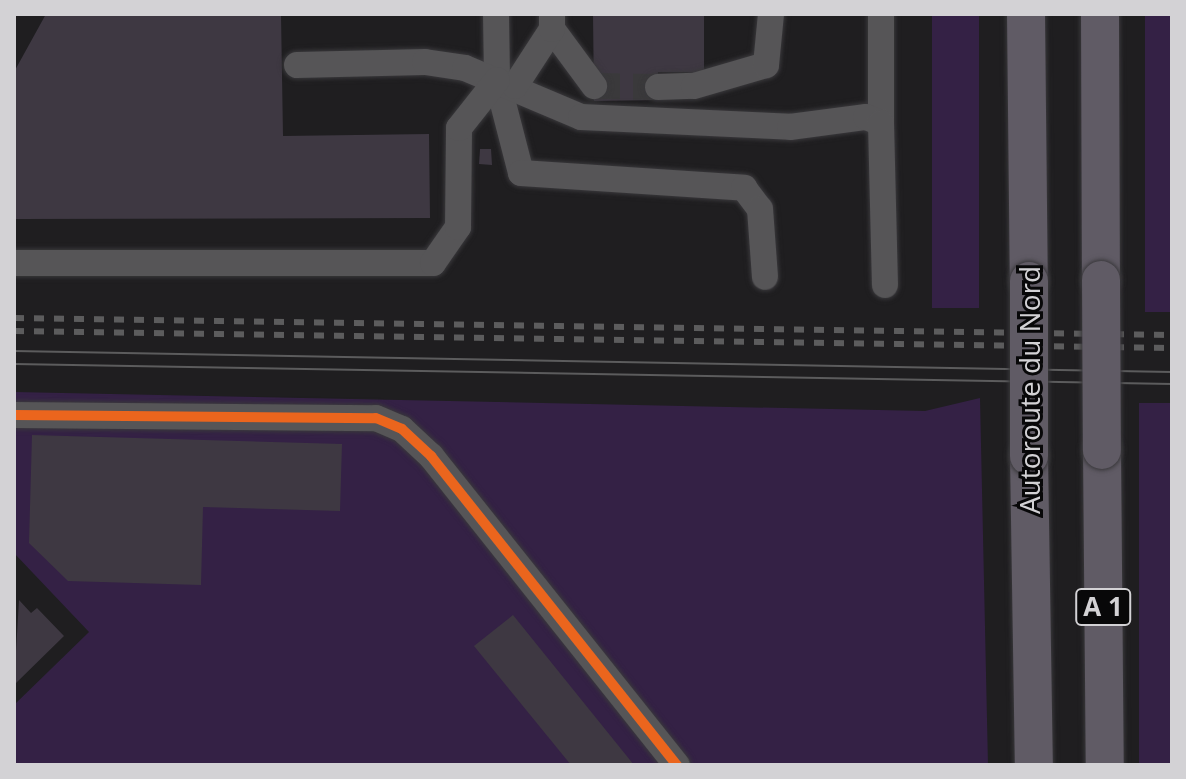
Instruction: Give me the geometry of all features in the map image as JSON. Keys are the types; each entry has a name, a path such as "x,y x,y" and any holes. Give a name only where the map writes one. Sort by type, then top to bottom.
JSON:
{"highway":[{"name":"Autoroute du Nord","path":"1026,14 1034,765"},
{"name":"A 1","path":"1100,14 1105,765"}],"street":[{"path":"496,14 521,173 744,188 760,209 765,277"},
{"path":"658,87 694,86 766,65 771,14"},
{"path":"881,14 885,285"},
{"path":"14,263 433,263 458,227 459,128 506,83 552,22 594,86"},
{"path":"297,65 425,62 506,83 581,117 790,127 866,117 881,123"},
{"path":"14,415 376,418 402,429 431,456 677,765"}],"shaded area":[{"path":"932,14 979,14 979,308 932,308"},
{"path":"1145,14 1172,14 1172,312 1145,312"},
{"path":"14,392 925,411 980,398 988,765 14,765 14,705 89,632 14,553"},
{"path":"1139,403 1172,403 1172,765 1139,765"}],"building":[{"path":"46,14 281,14 283,136 429,134 430,218 14,219 14,72"},
{"path":"593,14 704,14 704,72 658,72 658,100 594,101"},
{"path":"480,149 491,149 492,165 479,164"},
{"path":"32,435 342,444 340,511 203,507 201,585 68,581 29,543"},
{"path":"19,600 31,613 37,608 64,636 14,685"},
{"path":"513,615 634,765 571,765 474,646"}],"tunnel":[{"path":"594,86 658,87"}],"tram line":[{"path":"14,351 1172,372"},
{"path":"14,364 1172,384"}],"railway":[{"path":"14,318 1172,335"},
{"path":"14,331 1172,348"}],"cycle path":[{"path":"14,415 376,418 402,429 431,456 677,765"}]}
